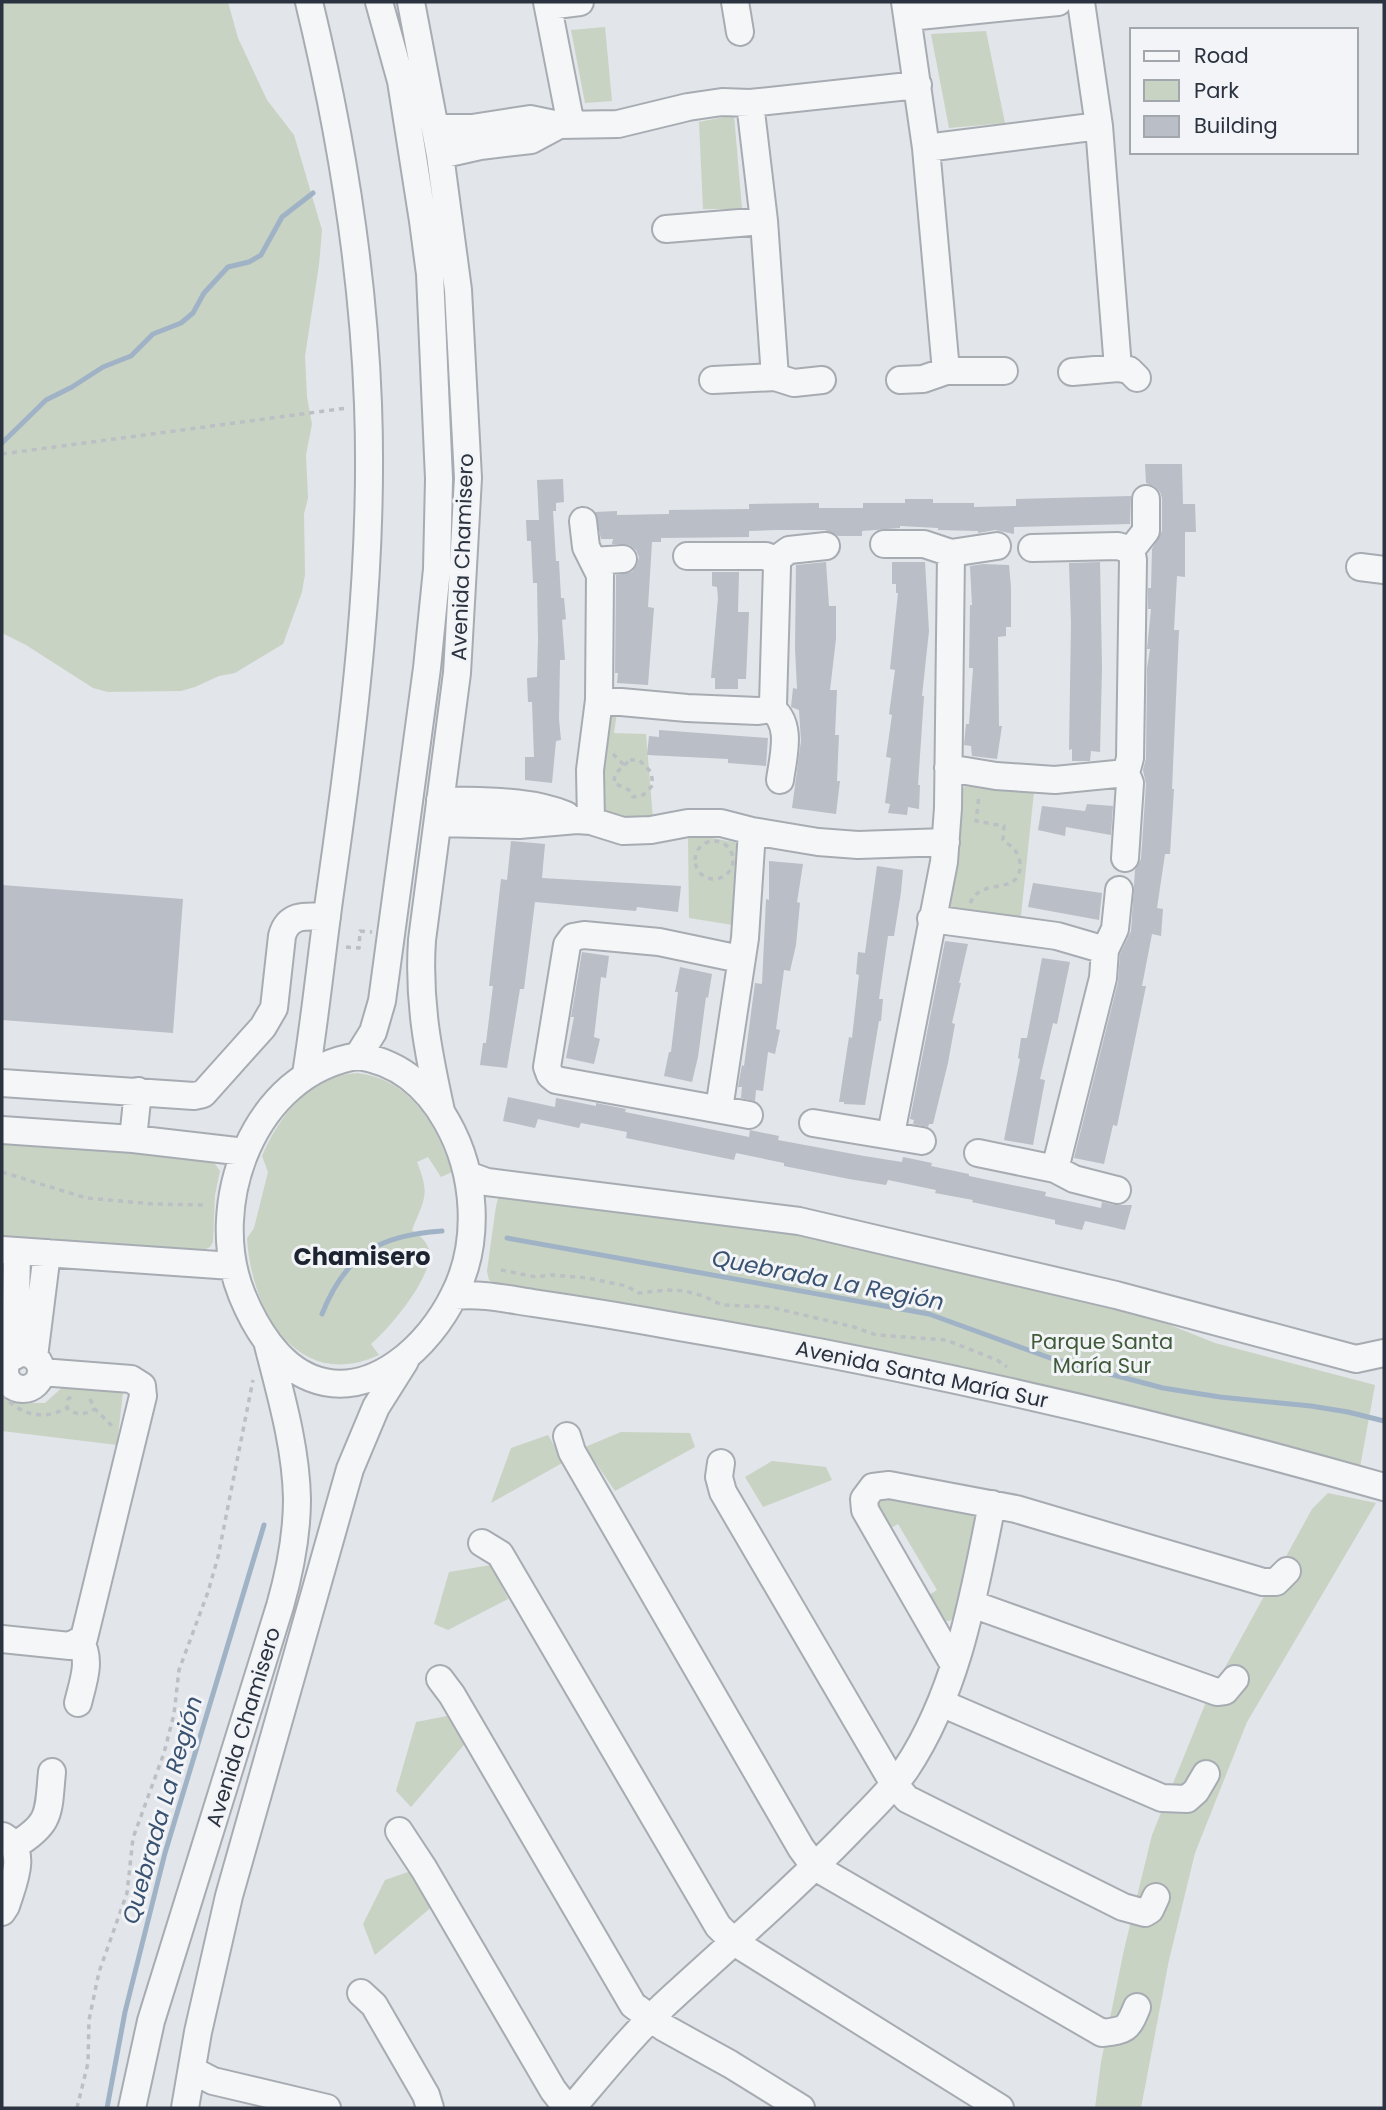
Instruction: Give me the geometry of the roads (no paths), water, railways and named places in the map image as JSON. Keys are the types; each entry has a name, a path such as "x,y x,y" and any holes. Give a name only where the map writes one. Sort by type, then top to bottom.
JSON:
{"street":[{"path":"306,1074 361,649 366,575 368,406 364,335 352,223 332,106 309,2"},
{"name":"Avenida Chamisero","path":"358,1056 379,1017 428,668 437,569 439,479 430,274 401,81 379,2"},
{"name":"Avenida Chamisero","path":"411,2 440,155 458,290 468,478 457,673 420,974 425,1041 441,1111"},
{"path":"565,125 547,4 580,2"},
{"path":"735,2 740,32"},
{"path":"946,371 926,148 907,9 1058,2"},
{"path":"1072,372 1128,373 1099,126 1081,2"},
{"path":"435,128 471,128 530,119 565,125 618,124 688,107 918,85"},
{"path":"750,103 764,221 775,377"},
{"path":"440,155 480,146 531,140 565,125"},
{"path":"926,148 1099,126"},
{"path":"667,229 764,221"},
{"path":"900,380 923,379 946,371 1004,371"},
{"path":"713,380 775,377 794,383 822,380"},
{"path":"1125,858 1130,783 1126,773 1130,758 1131,550 1146,531 1146,499"},
{"path":"583,521 586,547 600,575 597,673 599,700 584,820"},
{"path":"884,544 924,544 951,553 997,546"},
{"path":"774,561 789,550 826,546"},
{"path":"1032,548 1118,547 1131,550"},
{"path":"891,1134 946,842 951,553"},
{"path":"599,700 758,711 773,704 778,570 774,561 758,555 687,556"},
{"path":"593,561 623,559"},
{"path":"769,707 780,717 785,730 780,780"},
{"path":"948,768 982,774 1055,780 1126,773"},
{"path":"439,812 519,825 584,820 623,831 651,830 688,823 721,823 818,842 858,845 946,842"},
{"path":"719,1109 745,939 752,831"},
{"path":"1055,1169 1103,978 1105,950 1115,929 1119,890"},
{"path":"2,1083 194,1096 204,1094 250,1042 274,1008 285,926 300,916 327,917"},
{"path":"932,919 1057,936 1105,950"},
{"path":"740,959 659,942 573,937 567,945 547,1067 556,1080 749,1115"},
{"path":"358,1056 383,1061 405,1072 441,1111 461,1150 468,1175 471,1205 466,1260 454,1296 425,1338 408,1357 390,1368 355,1381 327,1382 299,1372 285,1361 267,1340 244,1300 232,1266 229,1240 231,1215 245,1152 267,1113 288,1090 306,1074 333,1061 358,1056"},
{"path":"133,1139 138,1091"},
{"path":"813,1123 922,1141"},
{"path":"2,1130 133,1139 245,1152"},
{"path":"978,1153 1055,1169 1074,1179 1116,1190"},
{"path":"468,1175 487,1182 799,1221 1116,1296 1356,1359 1384,1353"},
{"path":"16,1371 10,1251 232,1266"},
{"path":"16,1371 47,1253"},
{"name":"Avenida Santa María Sur","path":"454,1296 469,1294 504,1299 761,1340 1026,1395 1208,1438 1384,1488"},
{"name":"Avenida Chamisero","path":"132,2108 151,2021 280,1606 294,1549 297,1500 295,1469 267,1340"},
{"name":"Avenida Chamisero","path":"185,2108 209,1980 245,1837 356,1452 376,1407 408,1357"},
{"path":"2,1639 64,1646 75,1645 87,1633 143,1396 139,1383 125,1378 16,1371"},
{"path":"567,1436 579,1464 801,1849 815,1867 1102,2033 1122,2031 1130,2025 1137,2007"},
{"path":"721,1463 719,1477 723,1492 894,1784 907,1799 1123,1907 1145,1913 1150,1910 1156,1897"},
{"path":"954,1665 866,1513 864,1499 873,1487 886,1485 1016,1509 1263,1582 1276,1582 1286,1571"},
{"path":"399,1831 553,2090 563,2103 571,2108 649,2019 815,1867 894,1784 915,1754 941,1703 954,1665 972,1604 992,1504"},
{"path":"482,1543 500,1554 718,1926 734,1942 1000,2108"},
{"path":"972,1604 1217,1692 1225,1691 1235,1679"},
{"path":"78,1703 87,1662 85,1648 80,1641"},
{"path":"440,1679 452,1695 633,2005 649,2019 801,2108"},
{"path":"941,1703 1162,1798 1187,1799 1196,1791 1206,1774"},
{"path":"2,1912 18,1859 8,1841 42,1826 48,1811 52,1772"},
{"path":"169,1963 191,1961 202,1968 209,1980"},
{"path":"361,1993 374,2005 426,2095 430,2108"},
{"path":"192,2070 213,2081 327,2108"}],"waterway":[{"path":"2,443 46,400 103,367 131,356 153,334 181,323 193,313 204,293 228,267 249,262 261,255 282,217 313,193"},
{"name":"Quebrada La Región","path":"322,1314 342,1276 367,1252 400,1237 442,1231"},
{"name":"Quebrada La Región","path":"507,1238 929,1314 1053,1359 1163,1388 1311,1406 1384,1421"},
{"name":"Quebrada La Región","path":"107,2108 125,2012 165,1853 264,1525"}],"district":[{"name":"Chamisero","path":"362,1256"}],"park label":[{"name":"Parque Santa María Sur","path":"1102,1353"}]}
